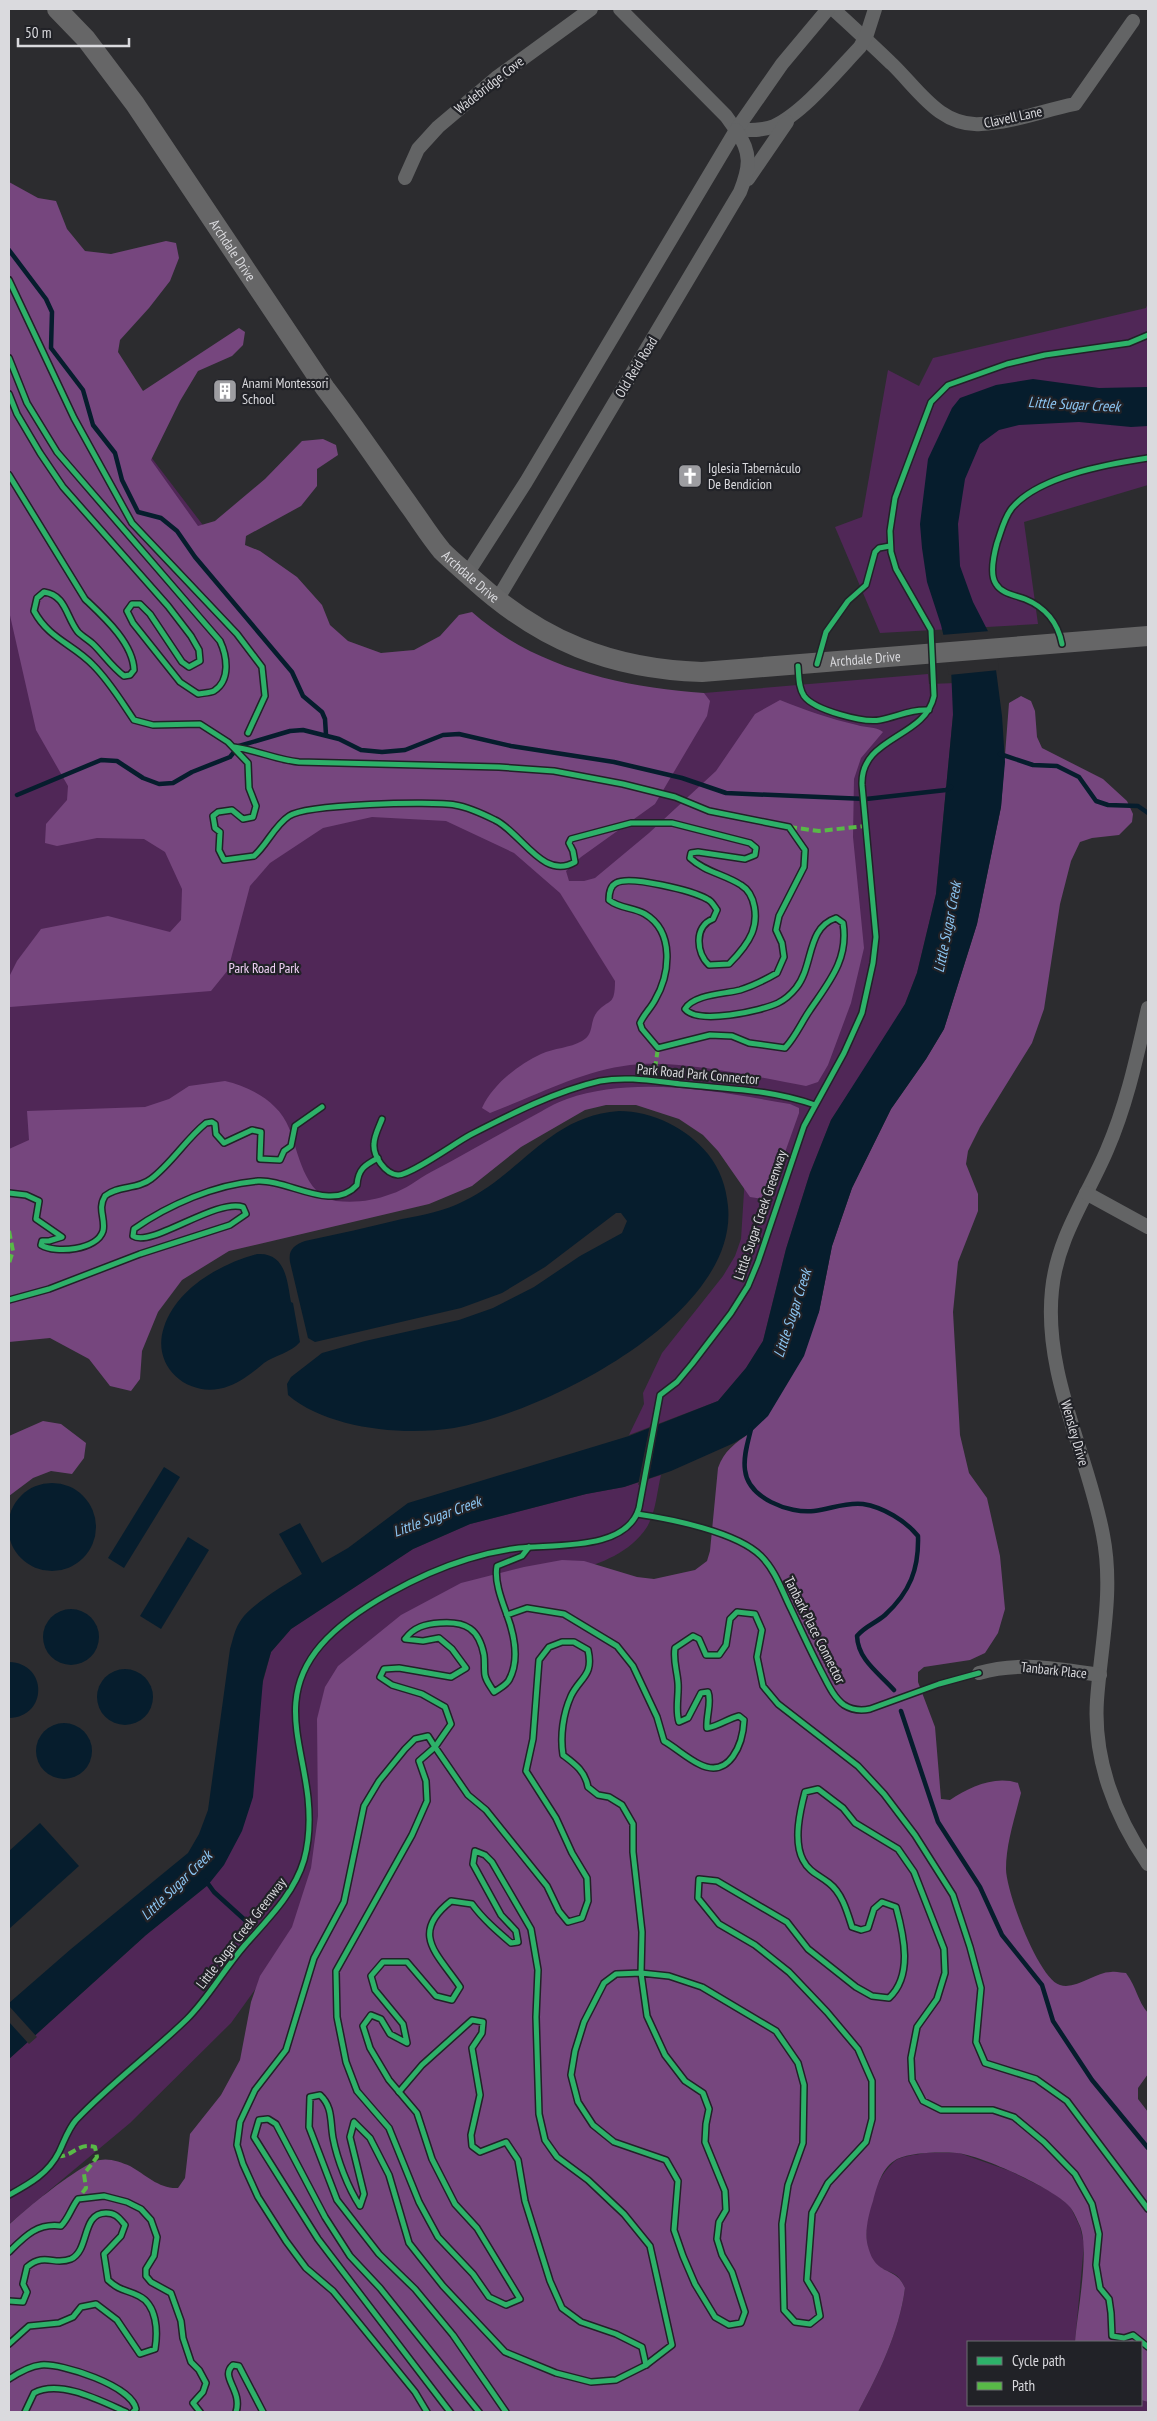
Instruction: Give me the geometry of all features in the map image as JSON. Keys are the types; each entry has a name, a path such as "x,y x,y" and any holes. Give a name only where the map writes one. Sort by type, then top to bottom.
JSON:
{"street":[{"name":"Archdale Drive","path":"57,9 86,39 135,104 325,388 442,550 497,600 528,623 566,644 614,660 665,670 723,671 1148,636"},
{"name":"Wadebridge Cove","path":"405,178 418,149 438,127 496,78 591,9"},
{"name":"Old Reid Road","path":"497,600 740,192 746,178 748,156 743,139 726,116 620,9"},
{"path":"467,574 526,482 736,130 777,70 828,9"},
{"name":"Clavell Lane","path":"834,9 932,107 948,116 979,125 1000,122 1074,104 1133,21"},
{"path":"740,192 776,137 794,114 855,52 865,38 875,9"},
{"path":"736,130 773,127 794,114"},
{"name":"Wensley Drive","path":"1148,1008 1128,1092 1114,1133 1067,1230 1057,1259 1052,1289 1050,1320 1059,1376 1101,1525 1108,1567 1109,1601 1097,1717 1100,1750 1107,1782 1120,1817 1148,1864"},
{"path":"1086,1194 1148,1227"},
{"name":"Tanbark Place","path":"979,1673 1005,1666 1023,1666 1100,1675"}],"green space":[{"name":"Park Road Park","path":"9,281 109,402 360,731 665,779 704,693 928,674 929,684 956,683 936,894 917,973 905,1004 890,1031 831,1120 810,1173 786,1249 763,1341 746,1368 718,1401 629,1435 644,1404 643,1393 662,1353 723,1276 735,1256 741,1239 746,1160 712,1130 609,1092 413,1193 341,1213 153,1275 9,1328"},
{"path":"1148,303 1148,485 1024,522 1038,624 880,633 835,527 862,517 888,370 919,386 933,358 1146,308"},
{"path":"661,1475 652,1515 647,1527 640,1536 614,1556 573,1572 326,1858 287,1945 231,2023 130,2123 9,2224 9,2059 146,1935 208,1885 271,1652 291,1629 413,1549 470,1524 586,1494 624,1487"},
{"path":"925,2153 959,2153 1010,2171 1052,2192 1070,2206 1080,2227 1084,2244 1075,2341 967,2341 967,2406 1142,2406 1142,2400 1148,2402 1148,2412 858,2412 881,2367 893,2337 905,2288 897,2276 873,2262 866,2234 867,2220 879,2181 895,2161"}],"shaded area":[{"path":"9,182 38,198 56,201 67,229 85,251 111,254 166,241 176,243 179,258 170,281 120,340 118,352 143,391 239,328 245,332 243,345 232,356 198,371 180,401 151,460 198,526 215,521 265,479 302,441 323,439 336,445 338,455 317,469 317,486 301,506 246,536 245,545 260,551 297,577 322,605 330,625 348,641 381,653 414,650 440,636 459,615 472,612 497,631 551,661 611,680 642,686 704,693 710,701 707,716 655,804 581,857 566,871 569,881 584,881 595,878 649,833 716,771 755,714 780,700 827,717 874,728 883,732 861,758 854,779 853,837 864,948 851,1003 828,1065 818,1082 806,1086 672,1064 630,1065 576,1078 490,1113 482,1108 499,1083 524,1064 541,1054 572,1045 586,1038 589,1035 597,1012 612,999 615,981 560,893 514,853 446,821 372,817 323,828 270,863 250,886 228,970 211,991 10,1007 9,977 17,961 41,929 108,916 170,932 181,920 182,889 165,852 144,839 97,838 57,846 45,843 46,824 67,800 68,786 36,730 9,611"},
{"path":"1021,696 1031,701 1035,711 1037,737 1042,748 1103,779 1127,801 1133,814 1132,822 1119,835 1092,838 1080,842 1071,861 1060,904 1044,1009 1032,1043 980,1127 968,1151 966,1164 978,1194 978,1211 958,1262 953,1312 960,1435 969,1473 987,1498 1000,1556 1005,1609 998,1633 985,1653 970,1660 924,1667 918,1672 918,1682 935,1727 941,1799 950,1800 965,1791 991,1781 1000,1780 1018,1783 1021,1793 1011,1831 1006,1869 1007,1880 1017,1914 1042,1967 1051,1979 1060,1985 1066,1986 1105,1973 1126,1973 1148,2013 1148,2074 1138,2088 1138,2099 1148,2112 1148,2402 1142,2400 1142,2341 1075,2341 1084,2250 1080,2226 1071,2208 1048,2190 998,2166 968,2155 942,2153 918,2154 897,2159 887,2167 876,2189 867,2226 867,2242 870,2254 880,2266 896,2276 905,2288 893,2337 881,2367 858,2412 9,2412 9,2225 67,2178 100,2160 111,2160 130,2166 153,2181 171,2188 178,2188 185,2178 190,2134 221,2095 240,2060 251,2002 260,1976 292,1927 311,1868 318,1816 317,1719 325,1687 338,1666 401,1615 461,1583 524,1567 562,1560 584,1561 637,1577 654,1579 695,1570 707,1561 710,1551 720,1462 731,1448 750,1433 819,1312 832,1246 852,1188 891,1109 926,1059 944,1029 977,924 1001,807 1009,703"},
{"path":"225,1081 245,1087 271,1103 289,1128 309,1182 316,1191 325,1197 343,1202 371,1200 396,1192 554,1105 567,1099 594,1092 621,1088 678,1088 790,1104 799,1108 799,1113 773,1186 763,1199 750,1197 718,1151 703,1135 679,1119 636,1105 606,1105 585,1110 521,1147 472,1186 429,1204 229,1251 182,1280 158,1312 142,1351 140,1379 131,1391 110,1386 89,1359 50,1338 9,1342 9,1149 29,1140 27,1111 145,1107 169,1099 189,1086"},
{"path":"43,1421 61,1424 86,1443 84,1458 72,1474 51,1471 33,1478 9,1496 9,1436"}],"water":[{"name":"Little Sugar Creek","path":"1033,379 1099,388 1148,387 1148,426 1131,427 1079,422 1019,425 999,430 980,444 965,479 958,524 960,566 973,602 992,639 1002,716 1005,762 1001,807 977,924 944,1029 926,1059 891,1109 852,1188 832,1246 819,1312 804,1356 768,1416 750,1433 734,1443 671,1471 624,1487 586,1494 470,1524 413,1549 291,1629 271,1652 263,1680 253,1797 242,1831 224,1865 208,1885 146,1935 9,2059 9,2003 71,1949 188,1853 199,1834 208,1810 230,1649 236,1630 241,1620 253,1607 302,1574 279,1534 300,1523 322,1563 348,1548 408,1503 629,1436 718,1401 746,1368 763,1341 786,1249 810,1173 831,1120 905,1004 917,973 936,894 953,715 951,667 941,625 927,582 922,548 920,524 928,459 952,408 960,398 996,385"},
{"path":"619,1111 644,1114 656,1118 690,1136 712,1160 722,1178 726,1192 728,1206 723,1246 702,1285 670,1320 629,1352 583,1380 536,1402 492,1419 454,1428 412,1431 367,1427 324,1416 305,1407 288,1395 287,1384 291,1377 322,1353 365,1341 459,1320 493,1308 534,1287 580,1256 622,1233 627,1221 621,1213 616,1213 545,1267 502,1293 461,1308 315,1342 308,1338 290,1262 290,1254 295,1246 305,1241 426,1214 457,1204 503,1176 554,1134 573,1123 595,1115"},
{"path":"257,1254 274,1258 283,1269 291,1302 293,1303 300,1342 292,1349 268,1360 243,1379 229,1386 201,1389 188,1385 177,1378 168,1368 163,1356 161,1342 164,1327 170,1313 189,1289 215,1271 243,1258"},
{"path":"164,1467 180,1477 124,1568 108,1558"},
{"path":"43,1483 61,1483 77,1490 89,1502 96,1518 96,1536 89,1552 77,1564 61,1571 43,1571 27,1564 15,1552 8,1536 8,1518 15,1502 27,1490"},
{"path":"188,1537 209,1550 161,1629 140,1616"},
{"path":"66,1609 76,1609 91,1617 97,1626 99,1637 97,1648 91,1657 76,1665 66,1665 55,1660 48,1653 43,1642 43,1632 48,1621 55,1614"},
{"path":"9,1662 22,1665 31,1671 36,1680 38,1690 36,1700 31,1709 22,1715 9,1718"},
{"path":"120,1669 130,1669 145,1677 151,1686 153,1697 151,1708 145,1717 130,1725 120,1725 109,1720 102,1713 97,1702 97,1692 102,1681 109,1674"},
{"path":"59,1723 69,1723 84,1731 90,1740 92,1751 90,1762 84,1771 69,1779 59,1779 48,1774 41,1767 36,1756 36,1746 41,1735 48,1728"},
{"path":"40,1823 79,1866 9,1929 9,1851"}],"pier":[{"path":"990,631 995,639 999,670 949,675 941,635"},
{"path":"659,1421 648,1482 638,1485 650,1425"},
{"path":"9,2006 37,2037 29,2044 9,2022"}],"waterway":[{"path":"9,250 46,299 52,312 51,348 83,390 93,425 115,453 122,480 138,512 161,518 177,531 195,557 292,672 303,696 322,712 325,719 326,735"},
{"path":"17,795 101,760 117,761 143,778 159,784 173,783 192,772 230,757 239,746 290,731 303,730 339,739 361,750 382,752 405,750 443,735 459,734 511,746 614,762 682,778 726,793 866,799 946,790 951,787"},
{"path":"1000,754 1033,765 1057,766 1079,777 1096,801 1108,805 1138,806 1148,813"},
{"path":"751,1429 745,1454 745,1470 748,1480 754,1489 771,1502 782,1507 804,1511 814,1511 850,1504 863,1504 894,1515 918,1536 915,1569 907,1589 885,1615 857,1636 858,1645 865,1659 894,1690"},
{"path":"901,1711 938,1822 980,1887 1002,1935 1042,1985 1053,2021 1092,2080 1148,2148"},
{"path":"206,1881 214,1892 246,1921"}],"marked path":[{"path":"789,827 819,831 866,826"},
{"path":"653,1081 658,1048"},
{"path":"9,1231 13,1251 9,1263"},
{"path":"57,2156 67,2155 79,2148 95,2147 97,2157 84,2174 86,2188 78,2199"}],"cycle path":[{"path":"9,280 74,418 132,523 237,634 262,667 265,696 248,733"},
{"name":"Little Sugar Creek Greenway","path":"9,2195 44,2172 55,2160 68,2131 76,2120 187,2019 237,1954 279,1906 294,1884 304,1860 309,1822 308,1798 296,1720 296,1701 300,1683 308,1664 321,1645 335,1631 369,1605 389,1593 450,1565 480,1555 506,1550 588,1543 620,1532 632,1522 639,1508 660,1395 677,1382 692,1364 731,1313 748,1286 758,1262 804,1126 844,1053 862,1013 873,963 876,937 862,785 864,769 871,756 919,721 928,710 934,696 931,630 896,569 891,552 890,531 895,498 931,402 948,385 1007,364 1045,355 1129,343 1148,335"},
{"path":"9,358 27,403 57,452 220,641 226,661 226,668 223,681 214,691 198,694 180,682 133,623 127,611 132,604 140,604 150,614 182,662 189,667 200,661 199,650 191,636 168,606 63,487 17,414 9,394"},
{"path":"1062,644 1054,623 1039,606 1002,590 994,580 992,570 997,543 1009,512 1024,497 1056,480 1095,468 1148,458"},
{"path":"9,475 85,599 109,622 123,640 129,650 134,670 130,675 124,676 112,665 94,645 78,632 57,597 44,592 37,598 34,611 40,620 54,635 99,671 134,720 153,725 200,724 228,742 248,763 249,788 256,806 253,817 243,819 232,810 218,812 213,816 215,828 220,832 219,850 224,860 254,856 289,816 319,809 370,804 442,804 465,807 505,826 533,853 553,865 563,866 575,862 569,843 571,839 631,823 672,823 750,843 756,848 755,855 745,859 698,852 691,853 690,858 702,867 741,885 753,900 755,920 752,933 748,942 729,964 709,965 701,954 700,933 707,922 713,919 717,910 709,900 689,892 647,882 623,881 614,884 611,888 609,900 645,914 655,922 665,942 667,954 664,978 652,1006 640,1023 642,1029 658,1048 710,1035 732,1036 749,1043 785,1048 830,980 840,959 843,948 843,923 836,918 826,923 820,930 815,939 802,979 794,990 780,1002 758,1010 730,1015 703,1016 692,1014 685,1009 689,1004 702,997 740,990 759,983 777,973 784,957 782,943 776,930 779,916 804,867 805,850 789,827 709,811 675,797 623,784 554,771 499,767 299,762 234,747"},
{"path":"817,664 826,632 848,601 866,585 875,552 879,548 890,546"},
{"path":"798,666 802,693 809,701 828,711 862,719 880,720 916,711 929,710"},
{"name":"Park Road Park Connector","path":"382,1119 374,1141 374,1149 384,1168 398,1175 413,1170 470,1135 518,1111 550,1097 600,1081 640,1080 748,1090 815,1105"},
{"path":"9,1193 26,1195 39,1201 36,1219 62,1237 42,1241 41,1245 48,1248 66,1250 85,1246 93,1242 103,1231 102,1205 105,1196 116,1190 140,1185 151,1179 166,1166 206,1123 212,1122 215,1124 216,1134 224,1143 252,1130 261,1132 260,1159 280,1160 284,1151 291,1146 295,1126 322,1107"},
{"path":"9,1300 49,1289 140,1254 230,1225 246,1214 243,1207 231,1206 201,1215 154,1235 142,1238 133,1236 134,1229 147,1220 193,1197 226,1186 258,1181 270,1182 323,1196 335,1196 347,1193 357,1185 363,1168 378,1158"},
{"name":"Tanbark Place Connector","path":"637,1514 685,1523 720,1533 736,1540 761,1556 771,1568 778,1581 809,1648 831,1689 840,1702 847,1707 857,1710 870,1709 939,1684 979,1673"},
{"path":"507,1615 498,1584 497,1566 522,1556 529,1547"},
{"path":"641,1973 642,1932 633,1852 633,1824 622,1805 609,1797 598,1795 588,1787 582,1772 563,1755 562,1733 564,1718 571,1696 588,1671 588,1650 574,1642 562,1642 549,1647 539,1660 533,1739 526,1771 556,1818 572,1853 587,1878 588,1901 582,1918 568,1922 559,1911 547,1886 486,1810 468,1795 435,1747 451,1724 445,1707 422,1694 392,1685 380,1677 384,1669 399,1668 451,1677 466,1668 452,1649 439,1638 423,1641 405,1639 416,1629 429,1624 440,1623 464,1625 470,1628 482,1646 487,1682 494,1692 508,1682 514,1664 514,1639 507,1615 527,1608 564,1614 617,1646 633,1666 657,1717 664,1741 690,1759 710,1768 719,1767 733,1757 741,1739 744,1720 739,1716 707,1728 708,1692 701,1693 688,1718 679,1722 677,1713 678,1683 675,1648 693,1636 699,1639 706,1655 719,1655 726,1645 730,1619 737,1612 755,1614 762,1630 757,1657 763,1686 778,1704 858,1766 884,1794 915,1835 953,1895 981,1988 976,2042 985,2063 1036,2079 1067,2101 1148,2209"},
{"path":"427,2412 415,2392 333,2291 306,2268 286,2241 258,2197 243,2164 237,2145 240,2122 255,2090 286,2050 314,1958 344,1902 364,1806 379,1781 405,1749 415,1739 428,1736 435,1747 419,1761 426,1781 427,1801 412,1835 336,1971 337,2017 346,2062 357,2091 389,2128 419,2202 438,2237 473,2274 489,2297 506,2305 520,2299 477,2228 455,2204 432,2159 417,2113 389,2080 370,2048 363,2026 371,2015 381,2019 390,2034 407,2043 403,2024 375,1990 371,1976 383,1962 407,1962 436,1996 452,2000 460,1987 436,1954 430,1934 432,1924 438,1913 451,1901 472,1904 485,1920 511,1943 518,1942 516,1931 501,1915 473,1864 475,1851 485,1855 492,1862 531,1929 538,1970 536,2017 539,2114 545,2140 557,2157 588,2180 624,2214 650,2246 672,2345 646,2365 616,2380 591,2382 556,2373 505,2352 443,2286 409,2243 389,2175 370,2138 354,2122 350,2137 364,2194 360,2206 351,2191 340,2164 327,2104 320,2095 310,2097 309,2127 337,2200 379,2254 415,2289 453,2335 506,2412"},
{"path":"641,1973 669,1976 702,1987 776,2031 798,2063 804,2085 803,2143 788,2185 782,2224 784,2310 795,2322 810,2324 820,2316 816,2295 807,2280 812,2213 828,2183 866,2142 872,2119 872,2081 858,2049 827,2012 789,1972 755,1945 719,1924 698,1898 699,1879 717,1881 787,1922 808,1949 856,1987 872,1996 889,1998 897,1989 904,1967 904,1943 896,1907 882,1902 874,1909 868,1928 861,1930 852,1927 844,1903 834,1887 808,1868 800,1852 798,1826 805,1792 818,1789 843,1808 855,1823 898,1849 914,1872 944,1949 945,1973 937,1999 917,2027 911,2058 912,2080 923,2101 941,2110 993,2110 1014,2117 1044,2142 1075,2174 1092,2204 1099,2234 1096,2265 1100,2288 1109,2299 1112,2336 1124,2338 1133,2335 1140,2341"},
{"path":"641,1973 647,2016 665,2055 685,2081 703,2093 709,2109 705,2142 725,2191 726,2210 719,2222 717,2239 722,2255 732,2272 745,2312 741,2323 729,2325 715,2317 695,2284 674,2230 678,2181 666,2160 614,2142 593,2125 578,2102 571,2075 575,2051 584,2022 604,1983 616,1974 641,1973"},
{"path":"399,2092 422,2065 472,2020 483,2022 482,2033 472,2048 480,2095 471,2135 472,2146 480,2152 506,2142 518,2160 525,2201 550,2281 562,2308 581,2322 616,2334 642,2347 646,2365"},
{"path":"450,2412 318,2239 254,2137 259,2120 268,2119 276,2124 325,2217 350,2256 380,2288 479,2412"},
{"path":"9,2252 32,2232 45,2227 61,2226 78,2199 104,2196 127,2202 141,2209 151,2220 157,2237 154,2256 146,2269 146,2276 151,2282 171,2293 181,2321 183,2338 191,2362 199,2370 206,2383 203,2392 193,2403 200,2412"},
{"path":"9,2301 23,2302 27,2292 23,2284 27,2267 39,2260 65,2261 71,2259 81,2248 93,2219 98,2215 109,2213 117,2216 125,2225 121,2236 104,2254 108,2280 116,2287 145,2300 153,2312 156,2327 155,2349 140,2354 117,2320 96,2304 81,2307 73,2317 59,2323 29,2326 9,2344"},
{"path":"1142,2342 1148,2347"},
{"path":"9,2379 24,2370 41,2365 64,2368 110,2384 132,2400 136,2409 133,2412"},
{"path":"236,2412 237,2397 229,2374 229,2370 233,2365 239,2366 263,2412"},
{"path":"25,2412 34,2393 44,2389 68,2390 80,2393 126,2412"}],"place":[{"name":"Anami Montessori School","path":"225,391"},
{"name":"Iglesia Tabernáculo De Bendicion","path":"690,476"}]}
